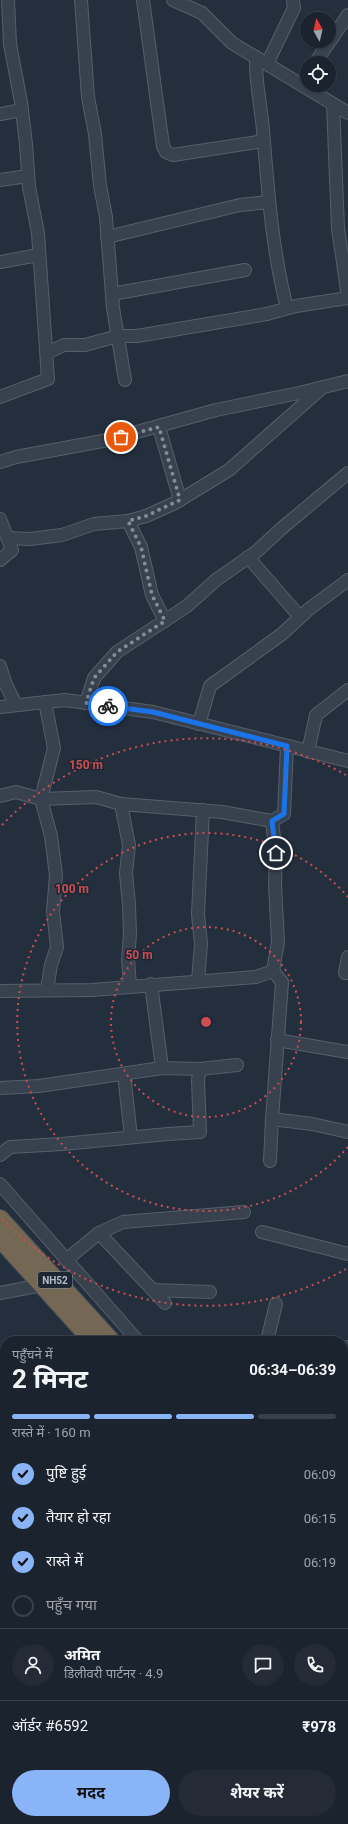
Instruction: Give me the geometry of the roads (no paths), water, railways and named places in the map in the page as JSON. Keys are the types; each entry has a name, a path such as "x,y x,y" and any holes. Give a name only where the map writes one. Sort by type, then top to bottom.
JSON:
{"highway":[{"name":"NH52","path":"0,1220 106,1336"},
{"name":"NH52","path":"0,1238 88,1336"}],"street":[{"path":"0,397 48,379 38,255 38,233 28,176 22,110 10,44 8,0"},
{"path":"81,0 88,97 95,134 100,186 106,217 112,294 125,380"},
{"path":"143,0 163,146 166,152 173,155 264,141"},
{"path":"174,0 202,13 232,42 267,64 300,78"},
{"path":"202,0 202,13"},
{"path":"267,64 294,8 293,0"},
{"path":"320,56 348,15"},
{"path":"256,57 255,70 264,141 269,202 279,278 287,308"},
{"path":"318,92 333,104 348,113"},
{"path":"47,353 64,345 85,345 118,336 137,336 267,314 287,308 348,297 338,228 333,104"},
{"path":"0,114 22,110"},
{"path":"0,180 28,176"},
{"path":"107,237 240,205 269,202"},
{"path":"0,262 38,255"},
{"path":"112,294 245,270"},
{"path":"0,462 23,455 108,440 216,410 299,393 348,381"},
{"path":"8,538 30,538 62,535 94,524 128,521 146,516 180,500 229,470 323,386"},
{"path":"159,427 180,500"},
{"path":"86,703 94,678 117,652 187,606 216,580 248,558 348,473"},
{"path":"0,519 12,550 0,560"},
{"path":"128,521 141,547 152,595 165,621"},
{"path":"248,558 300,618"},
{"path":"199,724 210,686 270,642 348,580"},
{"path":"0,666 6,685 16,705"},
{"path":"308,752 316,715 348,690"},
{"path":"0,707 65,700 153,712 348,761"},
{"path":"45,702 54,748 41,799 51,836 56,875 53,911 57,948 47,990"},
{"path":"0,796 16,792 41,799 96,797 122,804 203,810 272,821 284,814 287,746"},
{"path":"122,804 129,845 126,873 130,934 128,959 130,986"},
{"path":"198,981 201,944 198,914 203,810"},
{"path":"270,1161 282,982 273,971 278,942 275,885 276,853 272,821"},
{"path":"348,957 345,973 348,973"},
{"path":"0,991 92,990 151,984 256,977 273,971"},
{"path":"151,984 162,1068"},
{"path":"277,1040 348,1052"},
{"path":"0,1088 38,1086 162,1068 200,1069 237,1065"},
{"path":"0,1155 10,1147 200,1132 198,1080 200,1069"},
{"path":"124,1074 131,1137"},
{"path":"272,1119 312,1124 348,1132"},
{"path":"0,1184 134,1336"},
{"path":"66,1260 99,1233 123,1222 244,1212"},
{"path":"262,1232 348,1254"},
{"path":"99,1233 165,1302"},
{"path":"0,1293 42,1285"},
{"path":"152,1290 210,1292"},
{"path":"268,1336 276,1304"}]}
